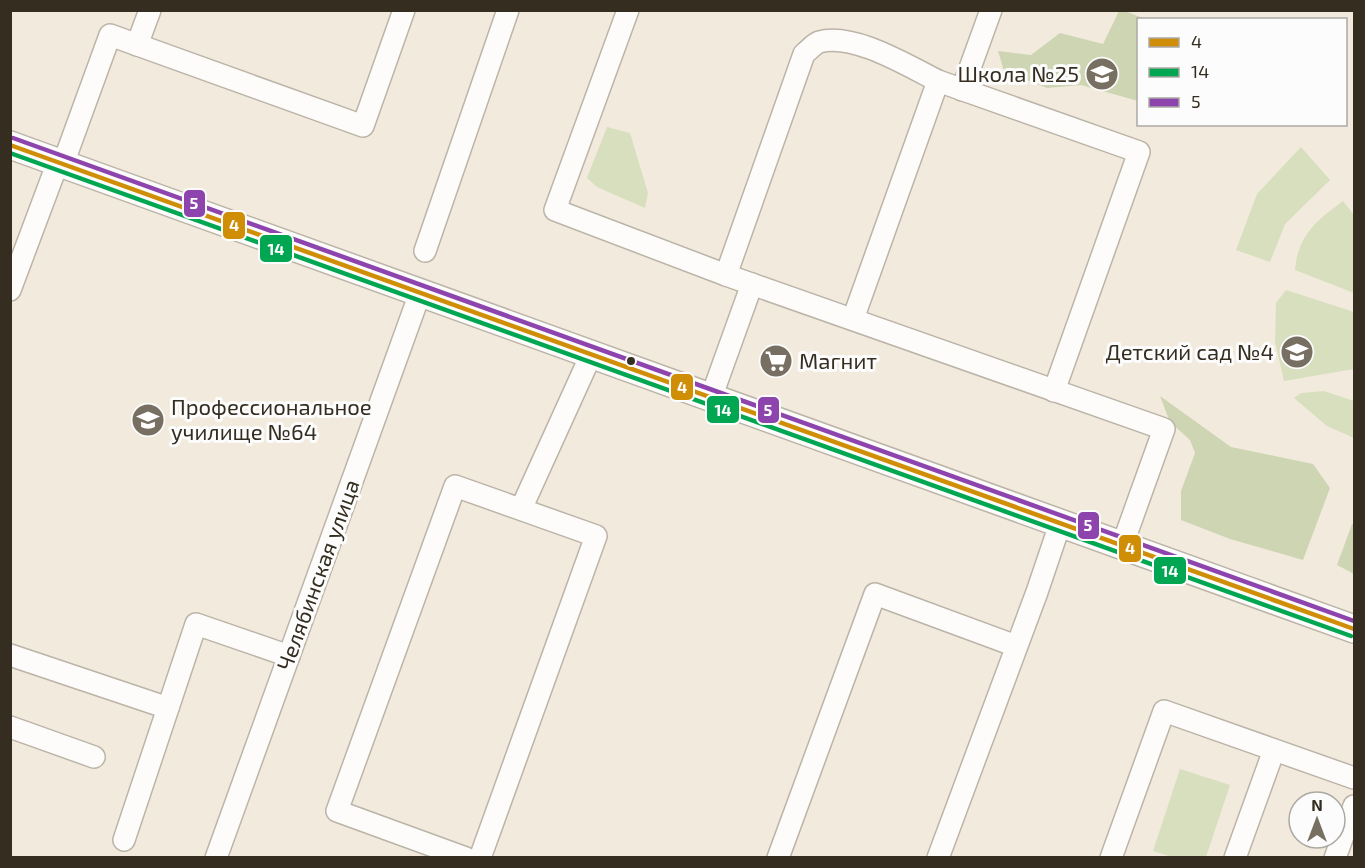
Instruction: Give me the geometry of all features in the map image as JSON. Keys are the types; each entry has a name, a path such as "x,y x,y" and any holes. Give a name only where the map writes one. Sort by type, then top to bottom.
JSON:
{"main road":[{"path":"10,145 1354,629"}],"street":[{"path":"137,45 150,10"},
{"path":"10,290 110,35 363,126 404,10"},
{"path":"425,251 508,10"},
{"path":"628,10 555,210 726,275 1164,429 1122,546"},
{"path":"962,90 990,10"},
{"path":"726,275 804,54 818,43 841,40 865,47 938,81 1139,153 1054,391"},
{"path":"853,320 938,81"},
{"path":"711,398 752,284"},
{"name":"Челябинская улица","path":"216,858 420,293"},
{"path":"521,510 591,355"},
{"path":"466,858 337,811 455,486 596,537 480,858"},
{"path":"938,858 1060,524"},
{"path":"778,858 875,594 1016,646"},
{"path":"123,840 196,624 289,656"},
{"path":"10,655 168,708"},
{"path":"1111,858 1164,711 1354,778"},
{"path":"10,727 94,757"},
{"path":"1235,858 1274,750"},
{"path":"1335,858 1354,806"}],"green space":[{"path":"1119,11 1142,18 1137,18 1137,101 1081,85 1047,88 1004,71 998,51 1031,55 1060,33 1103,44"},
{"path":"607,127 630,133 648,193 645,208 597,187 587,178"},
{"path":"1301,147 1330,180 1285,224 1270,262 1236,250 1257,194"},
{"path":"1343,201 1354,215 1354,293 1295,270 1304,238 1317,222"},
{"path":"1286,290 1354,312 1354,369 1284,381 1275,342 1276,303"},
{"path":"1324,391 1354,401 1354,438 1327,426 1294,398 1301,393"},
{"path":"1160,396 1231,447 1313,464 1330,488 1303,560 1230,539 1181,520 1181,491 1195,453 1190,440 1170,422"},
{"path":"1352,524 1354,525 1354,574 1337,565"},
{"path":"1180,769 1230,785 1206,857 1172,857 1153,851"}],"transit line":[{"name":"5","path":"13,138 1354,621"},
{"name":"4","path":"10,145 1354,629"},
{"name":"14","path":"10,153 1351,636"}],"place":[{"name":"Школа №25","path":"1102,74"},
{"name":"Детский сад №4","path":"1297,352"},
{"name":"Магнит","path":"776,361"},
{"name":"Профессиональное училище №64","path":"148,420"}]}
